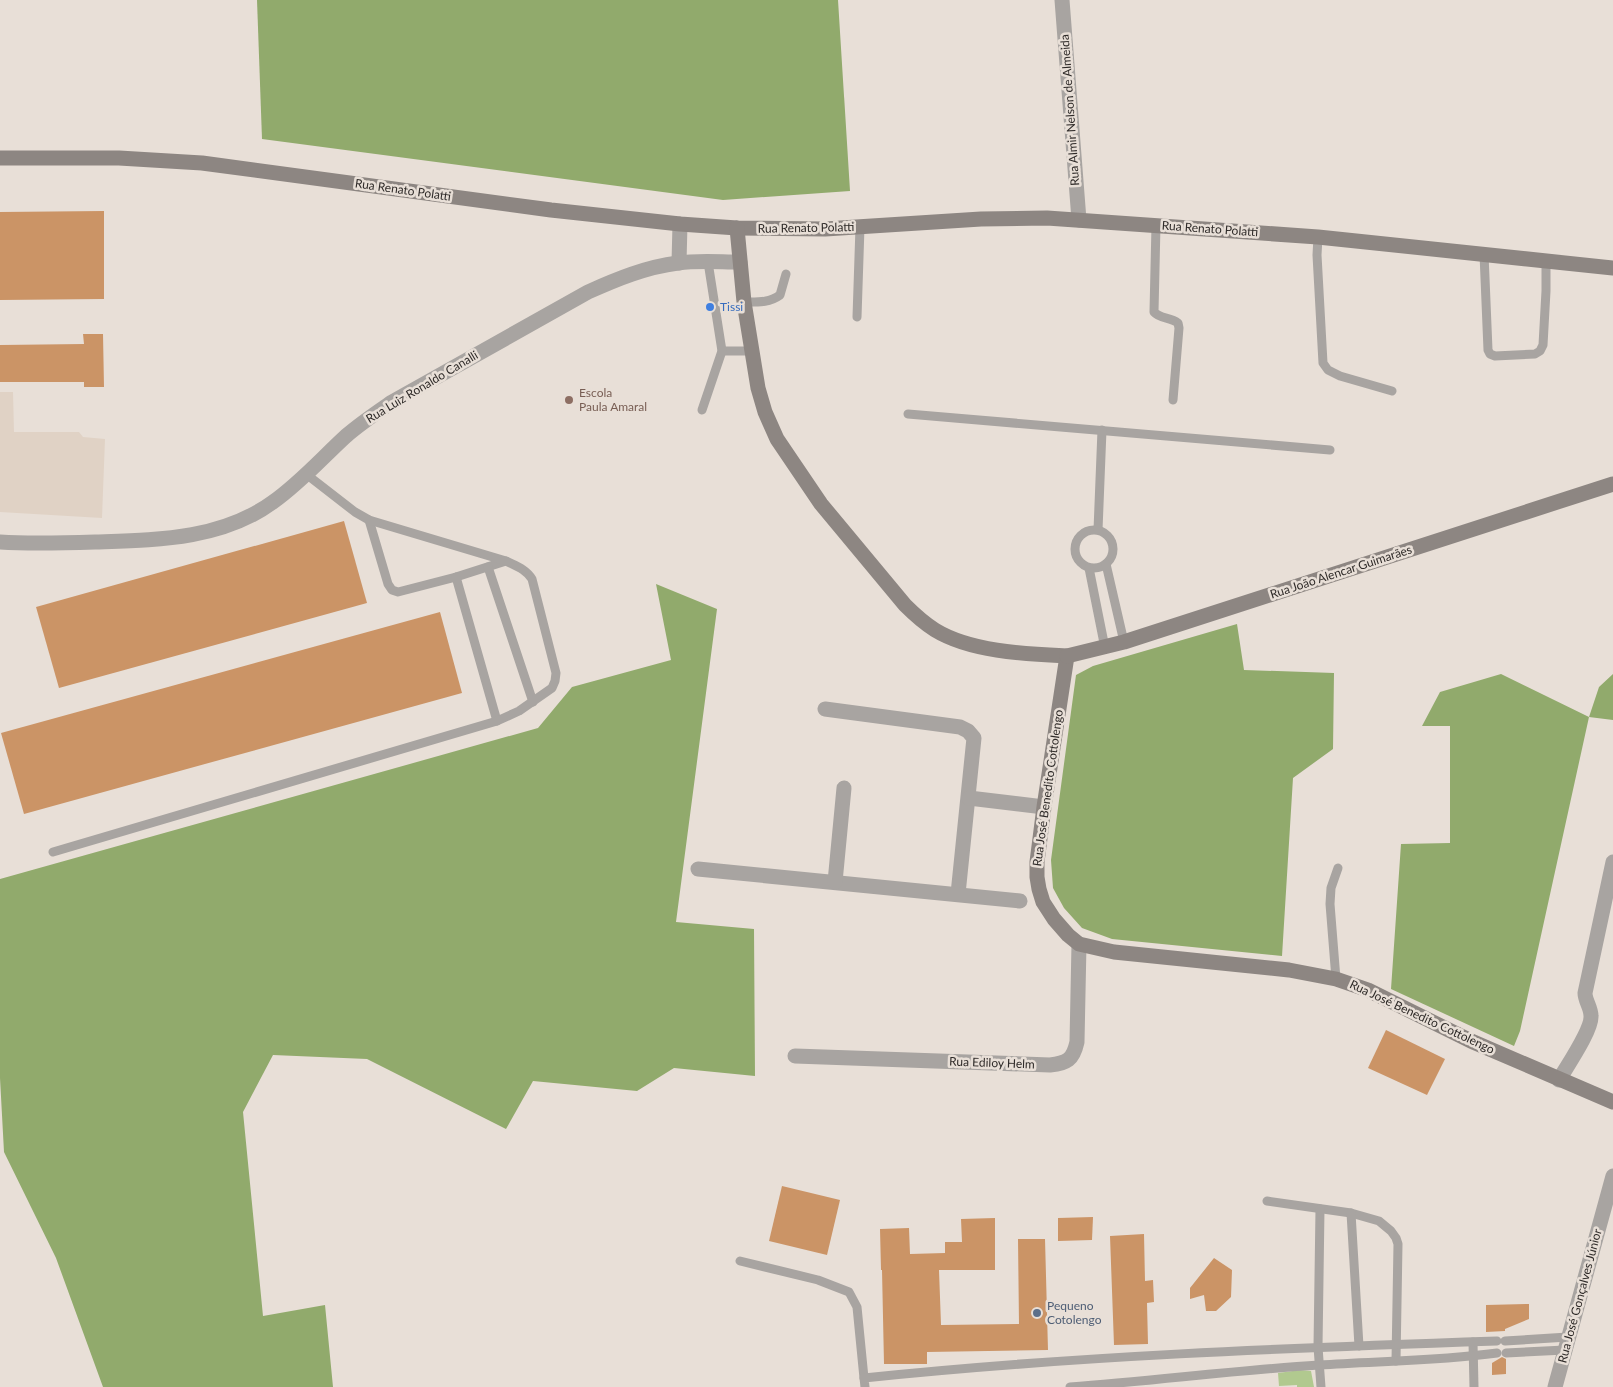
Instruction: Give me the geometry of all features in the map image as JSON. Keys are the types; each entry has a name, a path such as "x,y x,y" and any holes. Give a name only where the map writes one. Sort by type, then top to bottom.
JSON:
{"main road":[{"name":"Rua Renato Polatti","path":"0,158 119,158 202,163 532,208 680,224 737,228 825,229 989,218 1079,220 1318,237 1613,268"},
{"path":"737,228 744,302 758,388 765,412 777,439 821,504 905,605 936,630 956,640 979,646 1067,656"},
{"name":"Rua João Alencar Guimarães","path":"1067,656 1124,642 1613,484"},
{"name":"Rua José Benedito Cottolengo","path":"1067,656 1044,807 1037,877 1044,902 1054,919 1068,936 1079,944 1123,954 1289,970 1336,979 1368,990 1471,1041 1613,1102"}],"street":[{"name":"Rua Almir Nelson de Almeida","path":"1062,0 1079,220"},
{"path":"679,263 680,224"},
{"name":"Rua Luiz Ronaldo Canalli","path":"0,542 61,543 169,538 223,528 252,516 273,502 347,435 392,402 588,292 620,278 652,268 679,263 740,262"},
{"path":"825,709 960,727 968,730 974,738 958,894"},
{"path":"835,882 844,788"},
{"path":"968,798 1044,807"},
{"path":"1559,1080 1590,1026 1591,1012 1584,999 1584,993 1613,862"},
{"path":"698,869 1020,900"},
{"name":"Rua Ediloy Helm","path":"796,1056 1060,1064 1070,1060 1075,1052 1077,1042 1079,944"},
{"name":"Rua José Gonçalves Júnior","path":"1554,1387 1613,1176"}],"lane":[{"path":"1156,225 1154,312 1157,315 1178,322 1179,328 1173,400"},
{"path":"858,317 860,227"},
{"path":"1318,237 1316,255 1323,363 1328,370 1340,376 1392,391"},
{"path":"1484,254 1488,350 1490,354 1495,356 1535,354 1540,351 1543,345 1546,261"},
{"path":"702,410 722,351 708,262"},
{"path":"744,302 764,302 775,299 780,295 786,274"},
{"path":"722,351 752,351"},
{"path":"908,414 1330,450"},
{"path":"1098,530 1102,430"},
{"path":"53,852 497,721 519,712 552,688 556,673 532,579 528,573 506,561 369,520 355,512 306,474"},
{"path":"369,520 388,584 392,590 398,592 456,577 506,561"},
{"path":"1098,530 1104,532 1110,538 1114,551 1106,564 1098,568 1089,568 1077,559 1075,544 1083,532 1098,530"},
{"path":"1106,564 1124,642"},
{"path":"488,567 533,702"},
{"path":"1089,568 1104,648"},
{"path":"456,577 497,721"},
{"path":"1336,979 1330,904 1332,888 1338,868"},
{"path":"1267,1201 1351,1213 1379,1221 1396,1238 1398,1244 1396,1362"},
{"path":"1320,1209 1318,1347 1321,1387"},
{"path":"1351,1213 1359,1346"},
{"path":"740,1261 818,1280 849,1292 857,1307 864,1382 1094,1360 1318,1347 1396,1346 1501,1341 1567,1343"},
{"path":"1473,1342 1474,1387"},
{"path":"1070,1387 1099,1386 1319,1365 1474,1356 1567,1343"},
{"path":"1429,1344 1430,1359"}],"shaded area":[{"path":"0,392 13,392 14,432 79,432 83,437 105,439 102,518 0,512"}],"green space":[{"path":"257,0 838,0 850,191 723,200 262,139"},
{"path":"656,584 717,609 676,922 754,929 755,1076 674,1068 637,1091 533,1081 506,1129 367,1059 273,1055 243,1112 263,1316 325,1305 333,1387 103,1387 56,1258 4,1152 0,1078 0,879 538,728 572,687 671,660"},
{"path":"1237,624 1244,670 1334,673 1333,749 1293,778 1282,956 1112,939 1082,928 1064,908 1053,888 1051,860 1076,675 1093,666"},
{"path":"1501,674 1589,717 1520,1031 1514,1046 1391,989 1401,844 1450,843 1450,726 1422,726 1440,692"},
{"path":"1613,674 1613,720 1589,717 1599,687"},
{"path":"1300,1370 1311,1371 1314,1387 1297,1387 1297,1385 1279,1386 1278,1373"}],"building":[{"path":"104,211 104,299 0,300 0,212"},
{"path":"83,334 103,334 104,387 84,387 84,382 0,382 0,345 84,344"},
{"path":"344,521 367,603 59,688 36,607"},
{"path":"440,612 462,693 24,814 1,733"},
{"path":"1386,1030 1445,1059 1427,1095 1368,1068"},
{"path":"782,1186 840,1200 827,1255 769,1241"},
{"path":"1093,1217 1092,1240 1058,1241 1058,1218"},
{"path":"995,1218 995,1270 939,1270 941,1325 1019,1324 1018,1239 1045,1239 1048,1350 927,1352 927,1364 884,1364 880,1229 909,1228 910,1254 945,1253 945,1242 962,1242 961,1219"},
{"name":"Pequeno Cotolengo","path":"1144,1234 1145,1281 1153,1280 1154,1302 1147,1303 1148,1344 1114,1345 1110,1236"},
{"path":"1214,1258 1232,1270 1231,1297 1216,1311 1206,1311 1204,1295 1190,1299 1190,1288"},
{"path":"1529,1304 1529,1319 1505,1329 1505,1331 1486,1332 1486,1305"},
{"path":"1502,1357 1506,1359 1506,1374 1492,1375 1492,1363"}],"place":[{"name":"Tissi","path":"710,307"},
{"name":"Escola Paula Amaral","path":"569,400"},
{"name":"Pequeno Cotolengo","path":"1037,1313"}]}
